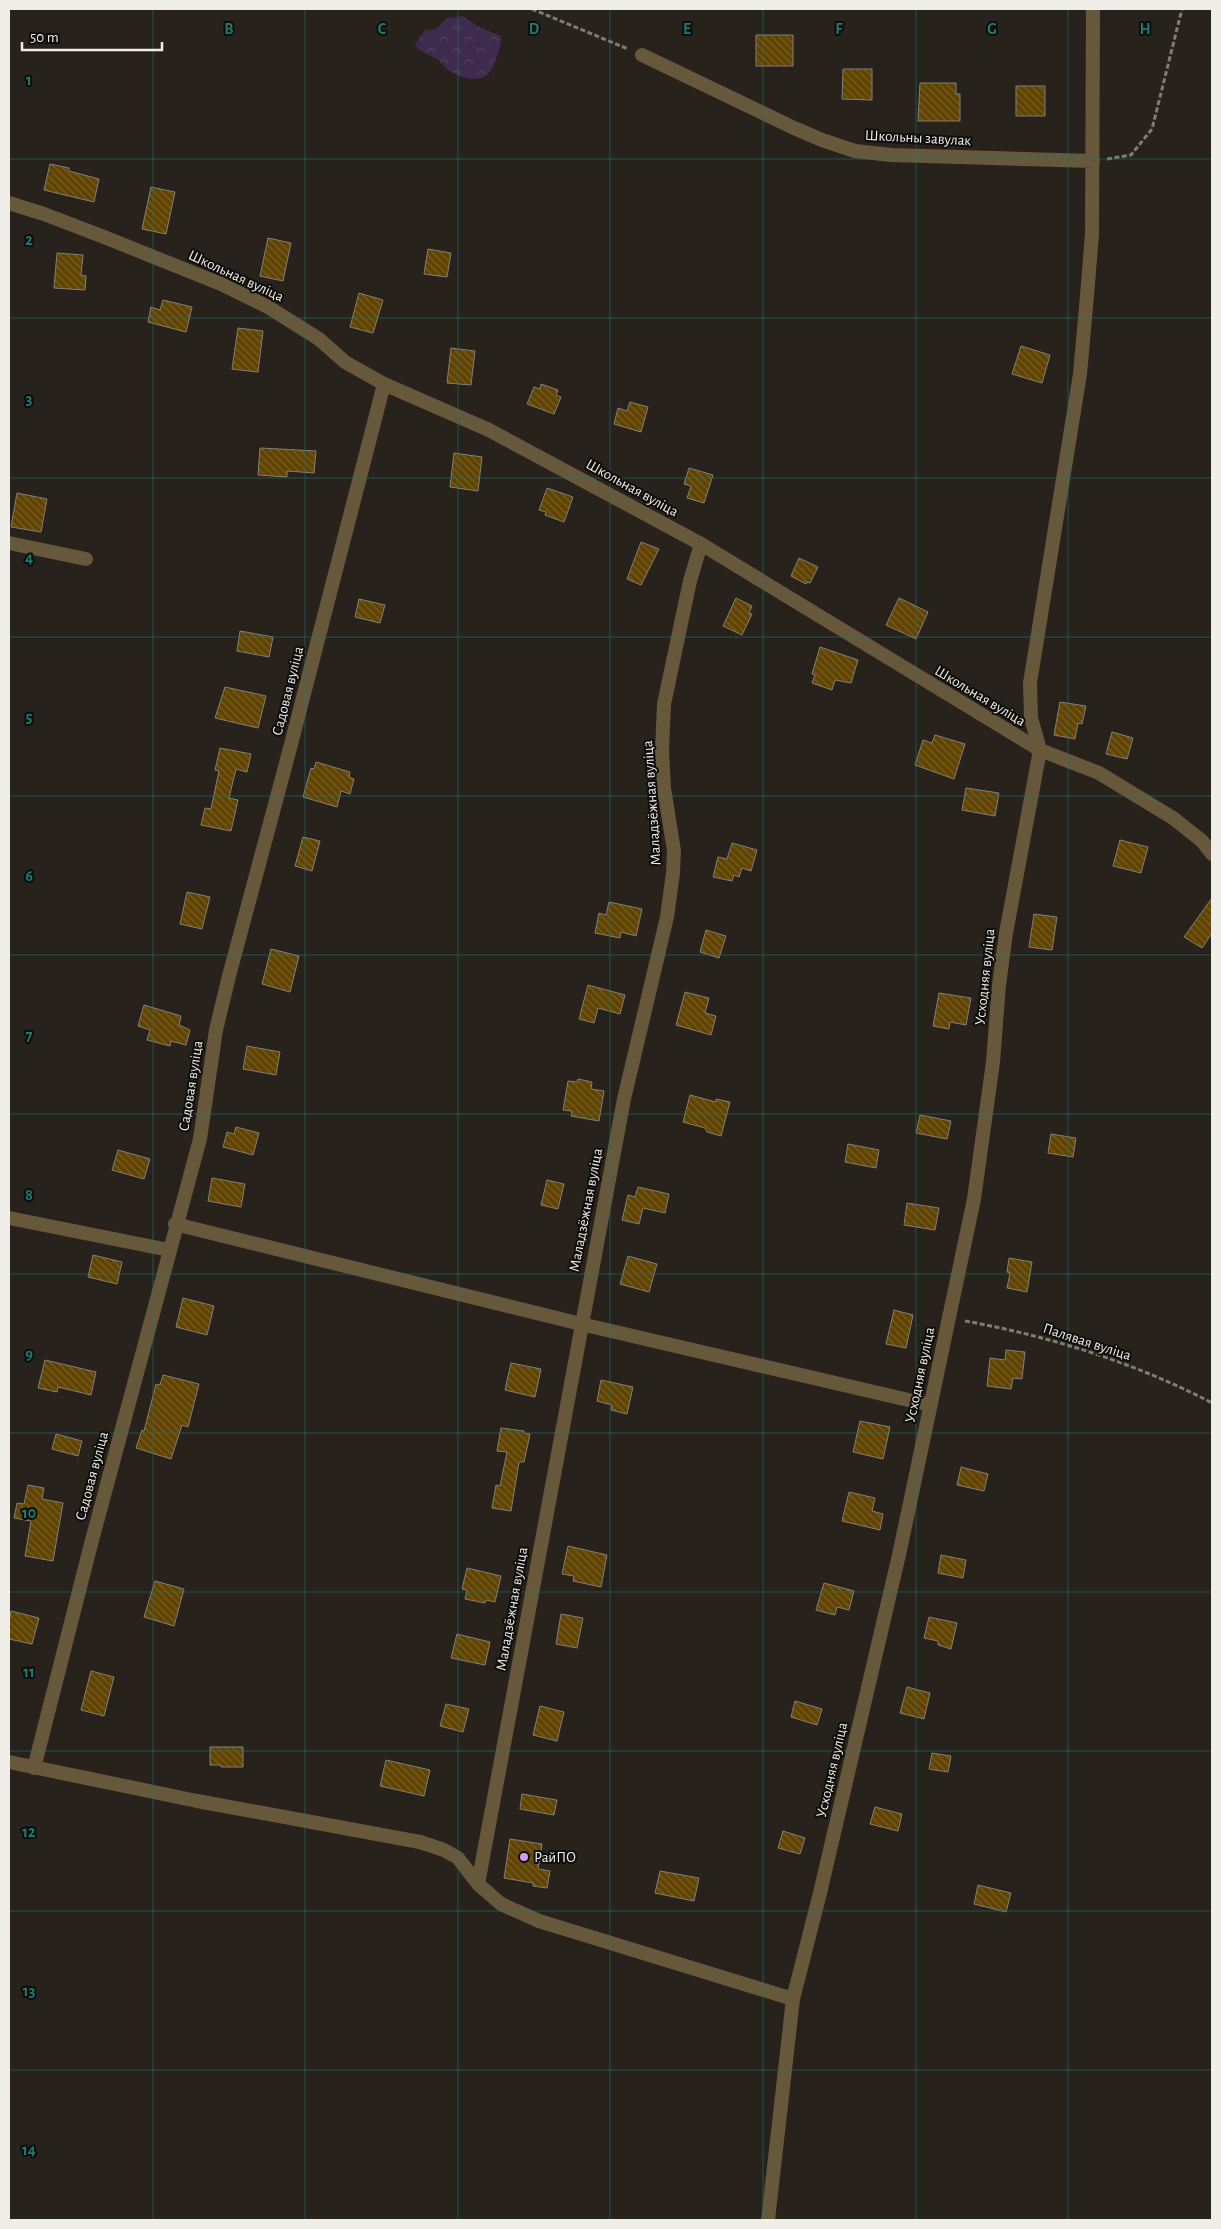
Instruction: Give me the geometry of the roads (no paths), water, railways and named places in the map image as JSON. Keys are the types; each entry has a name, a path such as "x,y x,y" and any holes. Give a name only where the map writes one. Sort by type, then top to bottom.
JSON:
{"street":[{"path":"1040,750 1031,718 1030,683 1080,374 1092,234 1093,9"},
{"name":"Школьны завулак","path":"642,55 794,128 822,140 856,151 891,155 1093,161"},
{"name":"Школьная вуліца","path":"9,203 104,237 236,291 268,307 319,339 345,362 384,384 489,430 701,544 1040,750 1099,773 1173,818 1202,841 1212,854"},
{"name":"Садовая вуліца","path":"34,1768 169,1250 200,1139 216,1030 229,976 290,752 384,384"},
{"path":"9,543 86,559"},
{"name":"Маладзёжная вуліца","path":"478,1884 624,1099 667,917 674,851 664,788 662,760 664,704 688,589 701,544"},
{"name":"Усходняя вуліца","path":"768,2220 793,1999 820,1893 898,1556 974,1199 993,1062 999,985 1006,933 1040,750"},
{"path":"9,1218 169,1250"},
{"path":"176,1224 581,1324 930,1406"},
{"path":"9,1762 420,1842 444,1850 458,1858 478,1884 501,1904 539,1921 793,1999"}],"place":[{"name":"РайПО","path":"524,1857"}]}
